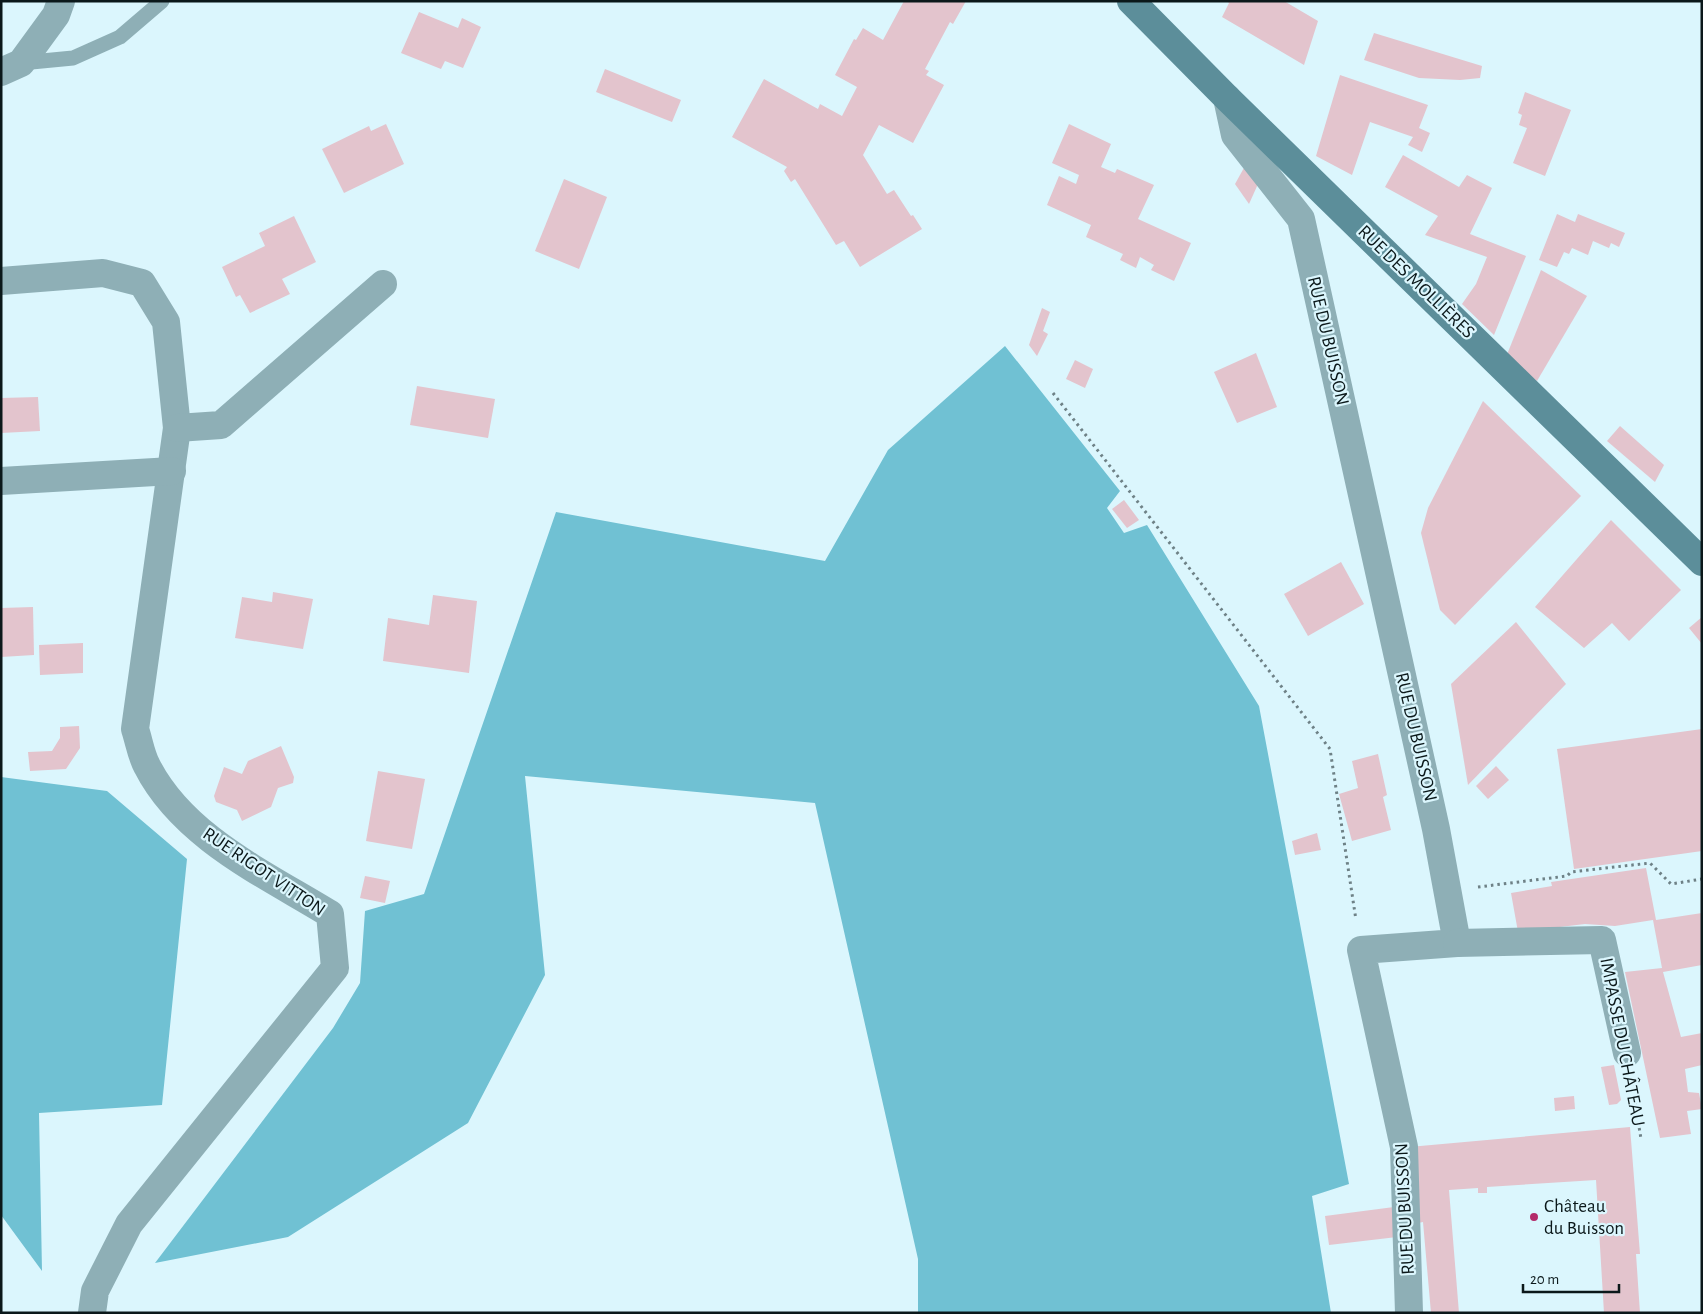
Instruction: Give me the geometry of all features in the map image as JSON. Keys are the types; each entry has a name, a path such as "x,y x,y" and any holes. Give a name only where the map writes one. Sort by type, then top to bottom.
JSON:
{"street":[{"path":"11,68 56,15 61,1"},
{"name":"RUE DES MOLLIÈRES","path":"1132,1 1227,98 1702,562"},
{"name":"RUE DU BUISSON","path":"1227,98 1235,135 1301,219 1436,829 1457,943"},
{"name":"RUE RIGOT VITTON","path":"1,281 103,273 142,283 166,322 177,428 136,729 146,765 167,798 211,840 330,914 335,968 129,1224 95,1290 92,1313"},
{"path":"177,428 221,425 383,284"},
{"path":"1,481 172,471"},
{"name":"IMPASSE DU CHÂTEAU","path":"1457,943 1602,940 1627,1053"},
{"path":"1361,950 1457,943"},
{"name":"RUE DU BUISSON","path":"1361,950 1404,1147 1409,1313"}],"lane":[{"path":"11,68 73,58 120,37 162,1"}],"path":[{"path":"1053,393 1330,749 1361,950"},
{"path":"1448,891 1535,881 1567,876 1570,872 1650,863 1671,884 1702,879"},
{"name":"IMPASSE DU CHÂTEAU","path":"1627,1053 1641,1139"}],"shaded area":[{"path":"1005,346 1120,491 1107,508 1124,533 1147,525 1259,706 1349,1184 1312,1196 1331,1313 918,1313 918,1259 815,803 525,776 545,975 468,1123 288,1237 155,1263 333,1028 360,983 365,911 424,894 556,512 825,561 888,450"},
{"path":"1,777 107,791 187,859 162,1105 39,1113 42,1271 1,1215"}],"building":[{"path":"904,1 966,1 953,24 950,22 925,69 929,71 926,75 944,85 913,143 879,125 863,155 887,194 894,190 922,229 860,267 844,241 836,245 795,179 791,182 784,171 787,167 732,137 764,79 818,109 820,104 842,116 857,87 835,75 854,39 856,40 863,28 883,40"},
{"path":"1227,1 1284,1 1318,21 1304,65 1222,17 1229,3"},
{"path":"419,12 458,28 462,18 481,27 463,68 445,61 441,69 401,53"},
{"path":"1374,33 1482,66 1480,78 1460,80 1419,78 1364,60"},
{"path":"605,69 681,100 672,122 596,92"},
{"path":"1340,75 1428,105 1419,128 1430,133 1422,152 1408,145 1413,137 1370,122 1352,175 1316,156"},
{"path":"1525,92 1571,110 1545,176 1513,163 1527,128 1519,125 1522,115 1518,113"},
{"path":"386,124 404,164 344,193 322,149 369,126 371,131"},
{"path":"1069,124 1111,144 1101,167 1115,173 1117,169 1154,185 1138,219 1191,243 1174,281 1151,270 1154,265 1140,257 1136,268 1120,260 1123,254 1086,237 1091,225 1047,205 1059,176 1076,184 1079,175 1052,163"},
{"path":"1403,155 1459,187 1467,175 1492,188 1470,234 1526,256 1494,335 1462,304 1476,284 1487,257 1425,235 1438,216 1385,187"},
{"path":"1245,166 1258,184 1249,204 1235,184"},
{"path":"564,179 607,197 579,269 535,251"},
{"path":"1557,214 1575,222 1578,214 1625,233 1619,247 1611,243 1609,248 1593,241 1588,255 1572,248 1569,254 1564,252 1557,267 1539,260"},
{"path":"294,216 316,262 282,279 290,294 250,313 240,295 236,297 222,267 265,246 259,233"},
{"path":"1541,270 1587,296 1537,381 1506,357"},
{"path":"1042,308 1050,312 1043,331 1048,334 1037,356 1029,345"},
{"path":"1256,353 1277,407 1237,423 1214,372"},
{"path":"1075,360 1093,369 1085,388 1066,379"},
{"path":"417,386 495,399 488,438 410,425"},
{"path":"38,397 40,431 1,433 1,398"},
{"path":"1483,401 1581,496 1455,625 1440,610 1421,533 1428,508"},
{"path":"1620,426 1664,465 1655,482 1607,441"},
{"path":"1124,500 1139,520 1127,528 1112,509"},
{"path":"1611,520 1681,590 1629,641 1612,623 1584,648 1535,607"},
{"path":"1341,562 1364,604 1308,636 1284,594"},
{"path":"273,592 313,599 303,649 235,638 242,597 272,602"},
{"path":"433,595 477,601 469,673 383,661 388,618 429,625"},
{"path":"33,607 34,655 1,657 1,608"},
{"path":"1702,617 1702,644 1689,628"},
{"path":"1516,622 1566,684 1468,785 1451,684"},
{"path":"83,643 83,673 40,675 39,645"},
{"path":"79,726 80,748 66,769 30,771 28,752 52,751 60,738 60,727"},
{"path":"1702,729 1702,851 1574,869 1557,749"},
{"path":"281,746 294,777 293,783 278,788 271,807 242,821 237,810 216,802 214,796 224,767 242,774 248,761"},
{"path":"1378,754 1387,795 1383,797 1391,830 1352,841 1339,794 1358,788 1352,761"},
{"path":"1496,766 1509,780 1488,799 1476,786"},
{"path":"378,771 425,779 412,849 366,841"},
{"path":"1317,833 1321,850 1295,855 1292,841"},
{"path":"1646,868 1656,920 1702,913 1702,965 1663,972 1681,1037 1702,1033 1702,1065 1685,1069 1688,1092 1699,1093 1702,1109 1687,1111 1691,1134 1660,1138 1625,972 1662,968 1653,920 1615,926 1585,924 1518,932 1511,893 1552,886 1551,882"},
{"path":"365,876 390,881 385,903 360,898"},
{"path":"1614,1065 1621,1100 1617,1104 1609,1105 1601,1067"},
{"path":"1574,1096 1575,1109 1555,1111 1554,1098"},
{"path":"1630,1127 1640,1254 1636,1254 1640,1313 1604,1313 1596,1180 1487,1187 1487,1193 1478,1193 1478,1188 1449,1190 1459,1313 1431,1313 1423,1222 1418,1223 1409,1147"},
{"path":"1394,1207 1397,1237 1329,1245 1325,1216"}],"place":[{"name":"Château du Buisson","path":"1534,1217"}]}
